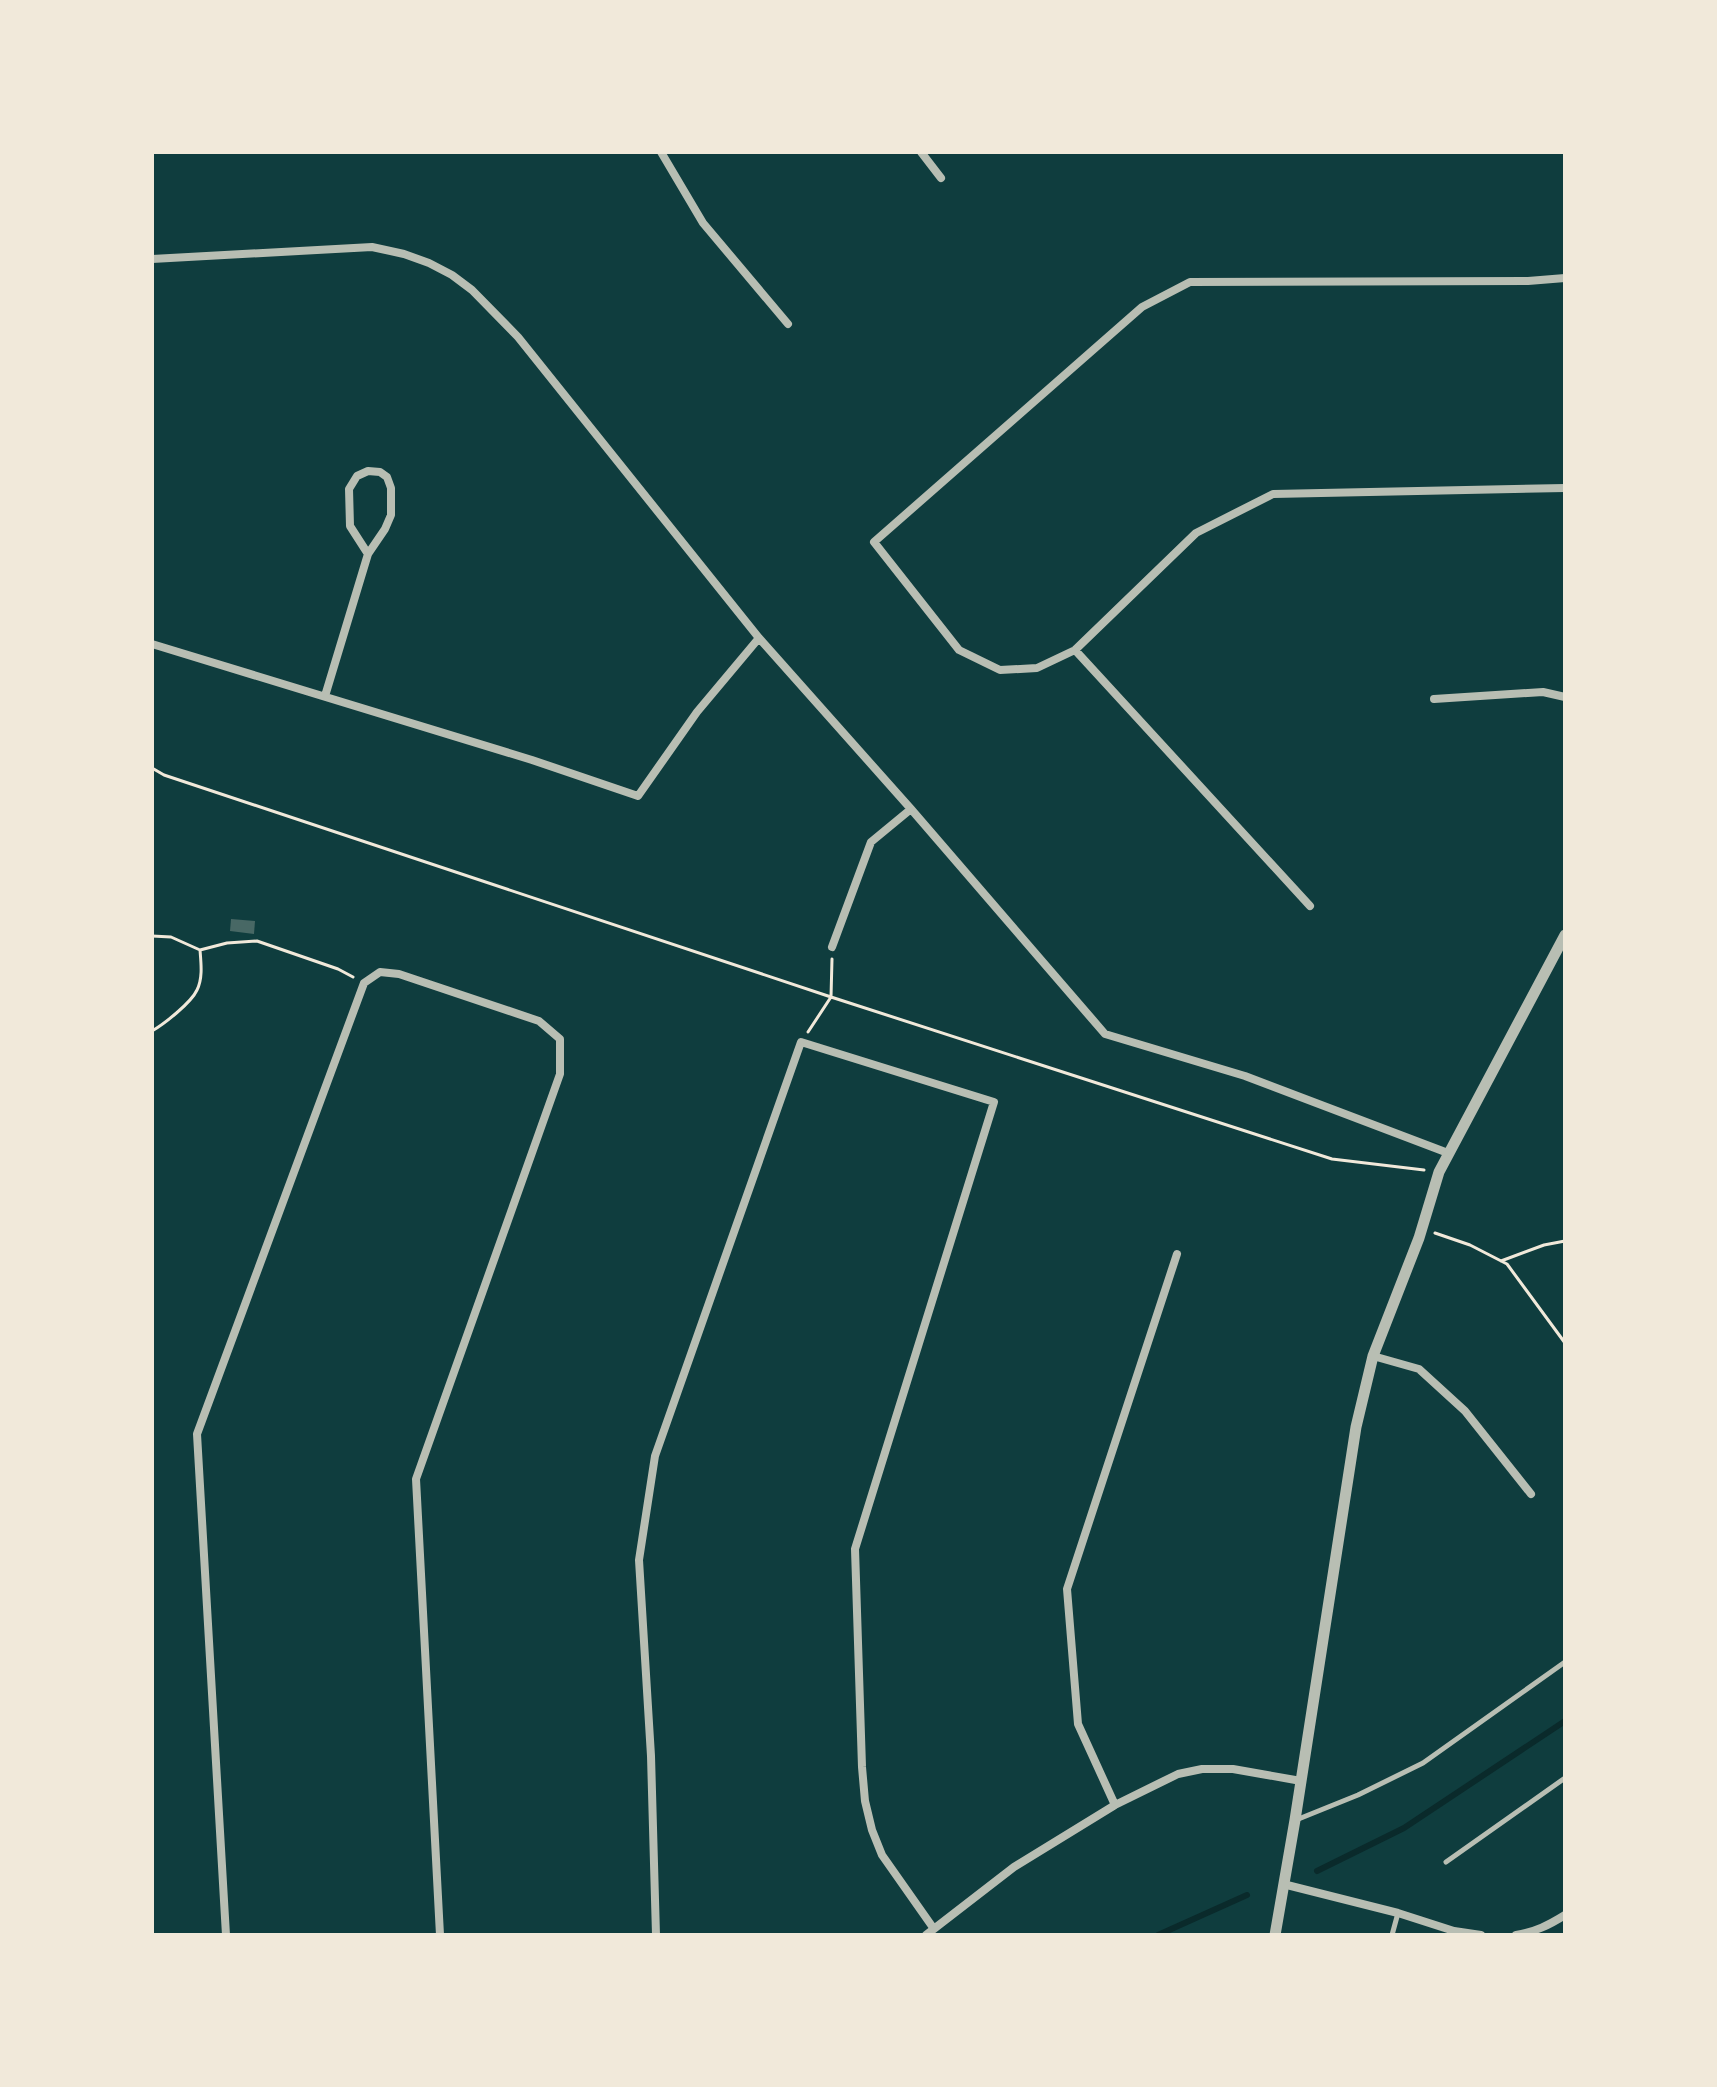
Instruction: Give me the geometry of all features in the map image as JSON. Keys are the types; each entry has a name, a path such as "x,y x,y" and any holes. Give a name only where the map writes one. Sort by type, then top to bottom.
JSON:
{"street":[{"path":"661,152 703,223 788,324"},
{"path":"921,152 941,178"},
{"path":"152,259 372,247 404,254 452,275 472,290 518,337 759,638 1105,1034 1245,1076 1448,1153"},
{"path":"1565,278 1528,281 1190,282 1142,307 874,542 959,650 1000,670 1037,668 1075,650 1196,533 1273,494 1565,488"},
{"path":"325,696 368,554 391,515 391,488 387,477 380,472 368,471 357,476 349,489 350,526 368,554"},
{"path":"152,644 532,760 638,796 697,712 759,638"},
{"path":"1075,650 1310,906"},
{"path":"1434,699 1543,692 1565,697"},
{"path":"832,947 871,842 911,809"},
{"path":"1275,1935 1356,1427 1373,1356 1422,1228 1439,1172 1565,935"},
{"path":"226,1935 197,1434 364,983 380,972 399,974 539,1021 560,1039 560,1074 416,1479 440,1935"},
{"path":"656,1935 651,1756 639,1560 655,1456 801,1042 994,1102 855,1549 865,1801 882,1855 934,1929"},
{"path":"1115,1805 1078,1724 1067,1589 1177,1254"},
{"path":"1373,1356 1419,1369 1465,1411 1531,1494"},
{"path":"926,1935 1014,1867 1115,1805 1178,1774 1202,1769 1233,1769 1301,1781"},
{"path":"1283,1884 1398,1913 1454,1931 1481,1935"},
{"path":"1516,1935 1546,1927 1565,1915"}],"lane":[{"path":"1295,1820 1358,1795 1423,1763 1565,1662"},
{"path":"1446,1862 1565,1778"},
{"path":"1392,1935 1398,1913"}],"path":[{"path":"152,768 164,775 831,997 1332,1159 1439,1172"},
{"path":"152,936 171,937 200,950 227,943 257,941 338,969 364,983"},
{"path":"801,1042 831,997 832,947"},
{"path":"152,1031 160,1027 197,990 202,970 200,950"},
{"path":"1422,1228 1470,1245 1507,1264 1565,1343"},
{"path":"1501,1261 1544,1245 1565,1241"}],"building":[{"path":"231,919 255,921 254,934 230,931"}],"waterway":[{"path":"1317,1871 1404,1828 1565,1721"},
{"path":"1158,1935 1247,1895"}]}
